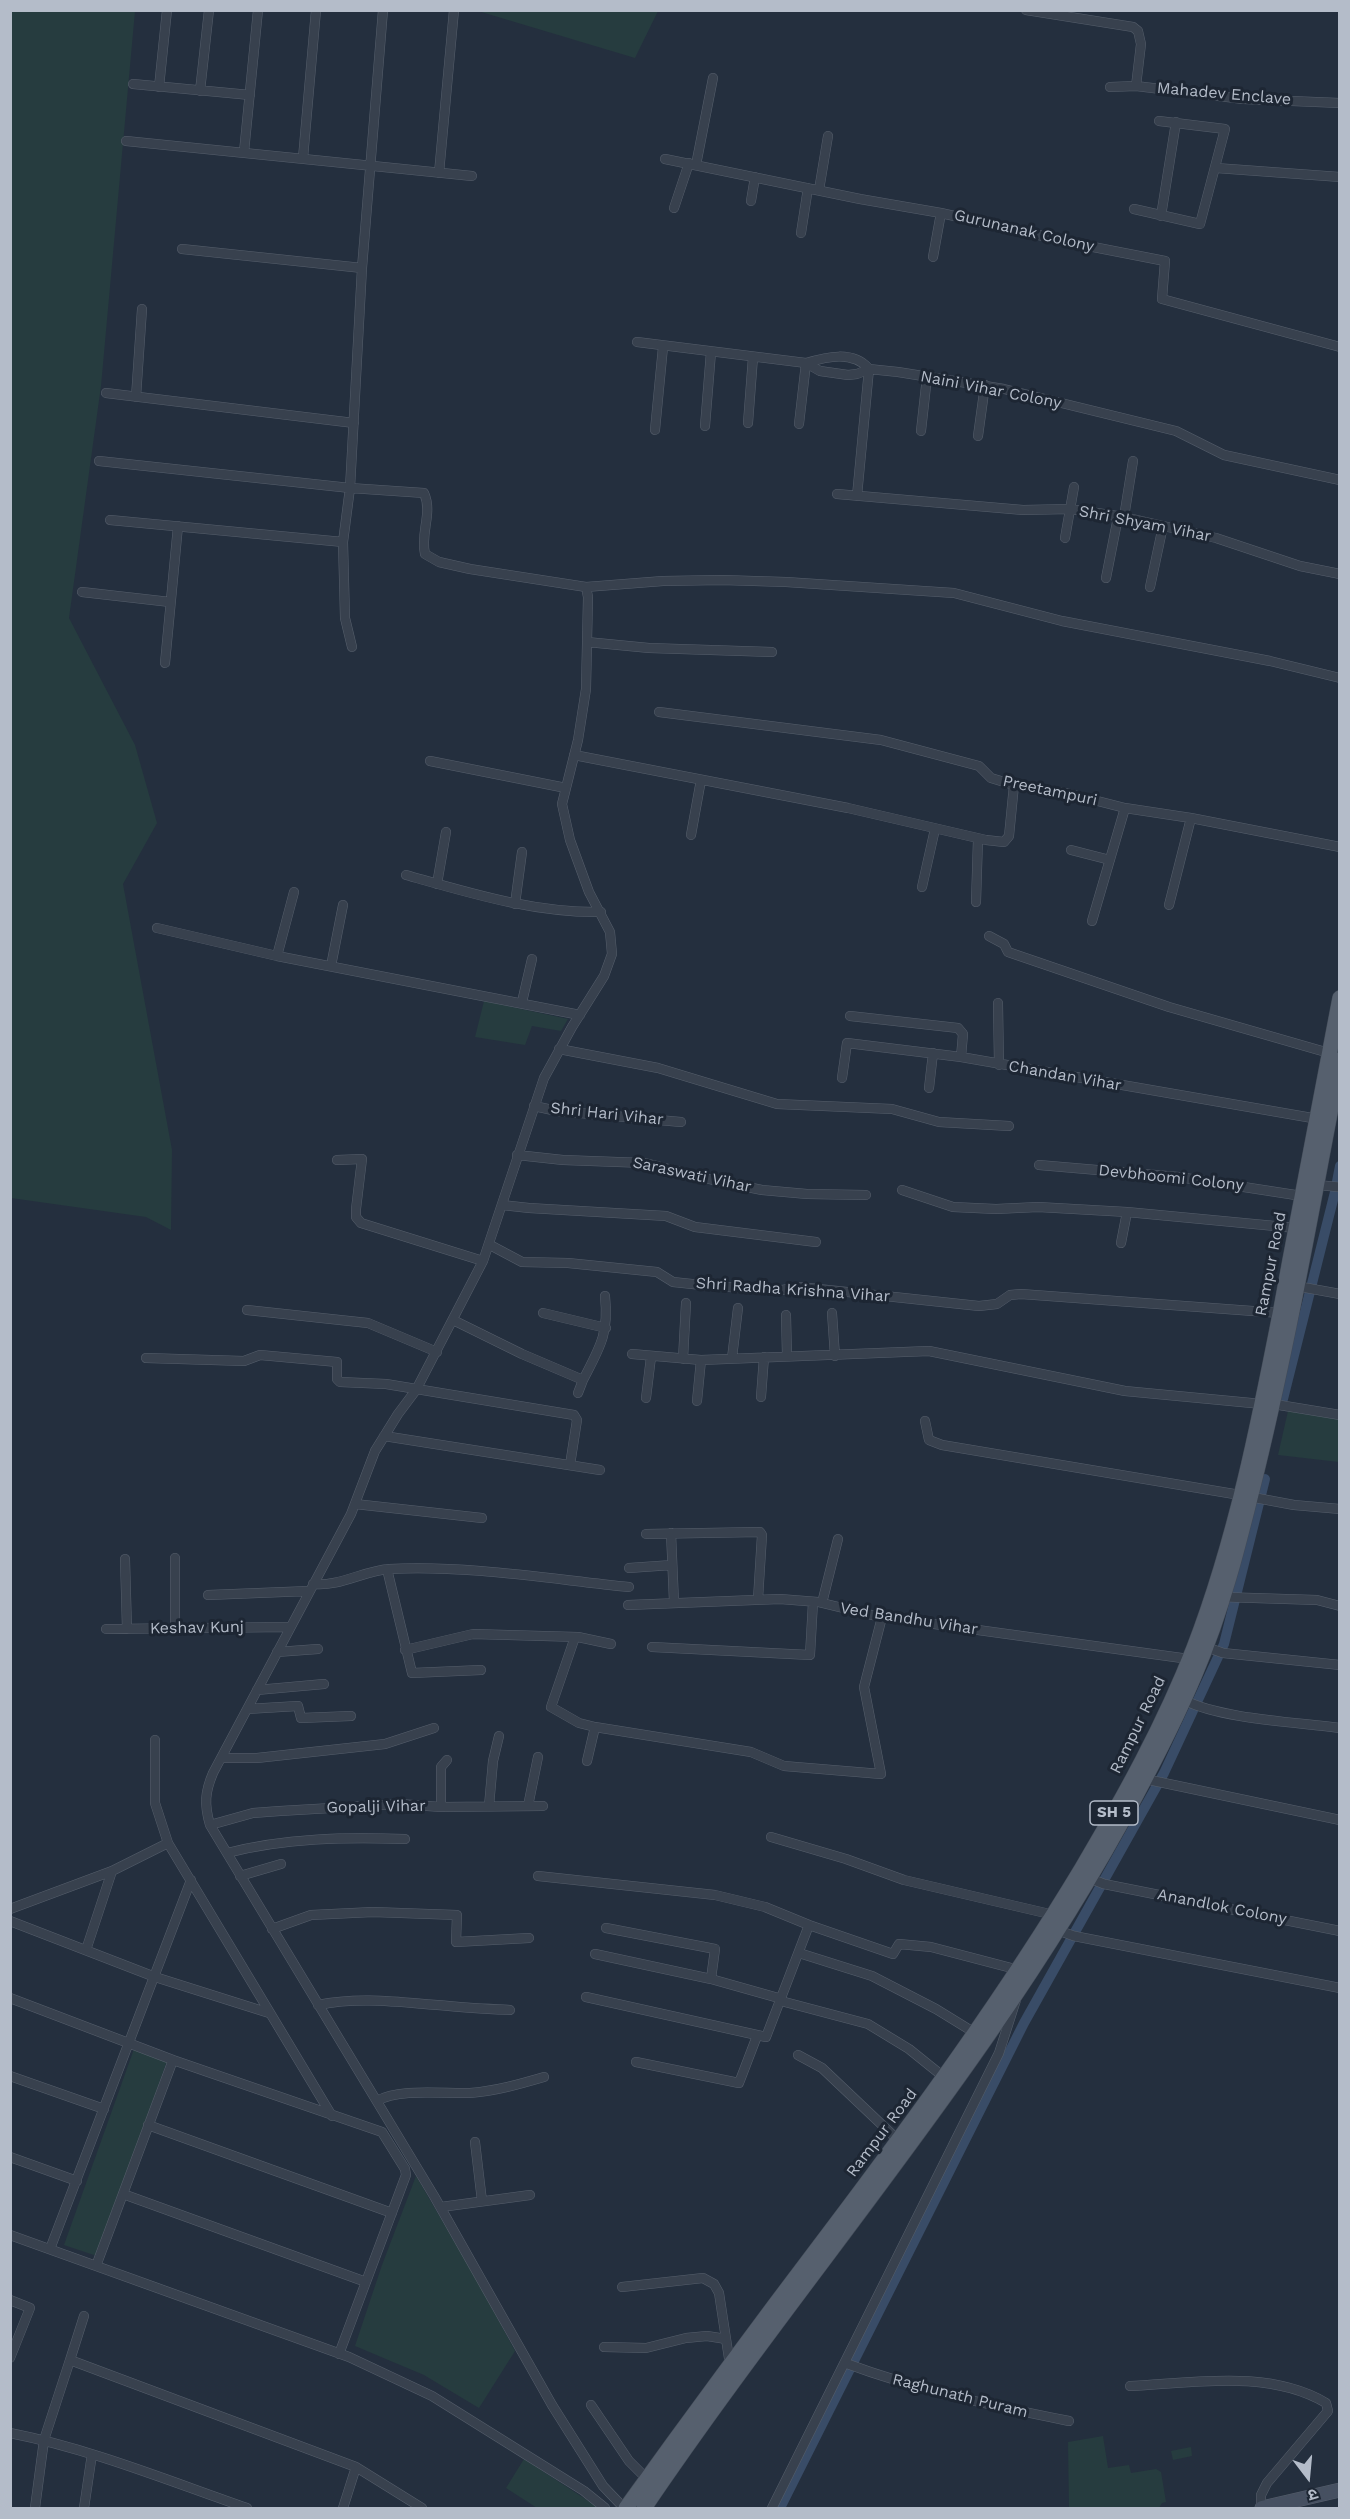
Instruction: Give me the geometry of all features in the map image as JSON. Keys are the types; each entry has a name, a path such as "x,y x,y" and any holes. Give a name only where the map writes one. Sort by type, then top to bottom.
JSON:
{"main road":[{"name":"Rampur Road","path":"625,2508 899,2141 1019,1970 1064,1929 1189,1659 1253,1498 1280,1313 1318,1119 1334,1056 1340,998"},
{"path":"1267,1404 1306,1288 1316,1185 1336,1100 1334,1056"},
{"path":"645,2508 695,2433 907,2148 1098,1882 1155,1780 1215,1650 1231,1598 1253,1498"},
{"path":"1262,2508 1278,2507 1340,2490"}],"street":[{"path":"159,87 167,10"},
{"path":"200,91 209,10"},
{"path":"244,152 258,10"},
{"path":"303,158 316,10"},
{"path":"352,647 345,618 342,542 350,488 362,268 383,10"},
{"path":"440,173 454,10"},
{"name":"Mahadev Enclave","path":"1026,10 1133,27 1138,31 1141,44 1136,86 1243,99 1340,103"},
{"path":"674,208 692,164 713,78"},
{"path":"133,84 250,95"},
{"path":"1110,87 1136,86"},
{"path":"1134,209 1200,224 1216,168 1225,129 1159,121"},
{"path":"1161,216 1176,122"},
{"path":"819,190 828,136"},
{"path":"126,141 472,176"},
{"name":"Gurunanak Colony","path":"665,159 941,213 1083,246 1165,261 1162,299 1340,347"},
{"path":"1216,168 1340,177"},
{"path":"750,201 755,177"},
{"path":"801,233 808,188"},
{"path":"933,257 941,213"},
{"path":"182,249 362,268"},
{"path":"136,397 142,309"},
{"name":"Naini Vihar Colony","path":"637,342 806,363 820,371 848,375 869,369 985,385 1176,431 1224,455 1340,480"},
{"path":"655,430 663,347"},
{"path":"705,426 711,352"},
{"path":"799,424 806,363 823,357 840,356 859,362 869,369 856,496"},
{"path":"748,423 753,357"},
{"path":"921,431 927,377"},
{"path":"978,436 985,385"},
{"path":"106,393 354,423"},
{"path":"99,461 350,488 424,493 429,503 422,544 425,554 439,562 586,587 663,581 722,580 954,593 1062,621 1270,661 1340,678"},
{"path":"1106,578 1133,461"},
{"path":"1065,538 1074,487"},
{"name":"Shri Shyam Vihar","path":"837,494 1023,510 1070,509 1121,517 1216,538 1300,566 1340,574"},
{"path":"110,520 342,542"},
{"path":"165,663 178,526"},
{"path":"1149,586 1163,526"},
{"path":"586,587 588,597 586,689 562,804 563,819 590,892 610,932 612,954 604,976 544,1078 483,1261 416,1390 375,1451 355,1504 222,1758 205,1794 205,1809 210,1825 441,2207 552,2405 603,2486 625,2508"},
{"path":"81,592 170,602"},
{"path":"586,642 669,649 772,652"},
{"name":"Preetampuri","path":"659,712 881,740 979,766 991,778 1014,785 1070,794 1125,808 1191,818 1340,847"},
{"path":"574,755 848,808 935,829 1004,842 1007,840 1014,785"},
{"path":"430,761 566,788"},
{"path":"691,835 701,780"},
{"path":"1092,921 1125,808"},
{"path":"1169,905 1191,818"},
{"path":"922,887 935,829"},
{"path":"437,884 446,832"},
{"path":"976,902 978,838"},
{"path":"1071,850 1110,860"},
{"path":"515,904 522,852"},
{"path":"406,875 515,904 570,913 601,912"},
{"path":"277,956 294,892"},
{"path":"331,966 343,905"},
{"path":"157,928 277,956 580,1015"},
{"path":"988,936 1004,944 1008,952 1028,959 1169,1007 1334,1056"},
{"path":"522,1002 532,959"},
{"path":"998,1003 999,1065"},
{"path":"850,1016 958,1028 963,1034 961,1058"},
{"name":"Chandan Vihar","path":"842,1078 847,1043 933,1053 1318,1119"},
{"path":"559,1049 658,1068 777,1104 892,1109 939,1122 1009,1126"},
{"path":"929,1088 933,1053"},
{"name":"Shri Hari Vihar","path":"534,1106 557,1111 681,1122"},
{"name":"Saraswati Vihar","path":"517,1155 563,1160 645,1163 762,1190 807,1194 866,1195"},
{"path":"337,1160 362,1159 356,1209 356,1217 361,1223 483,1261"},
{"name":"Devbhoomi Colony","path":"1039,1165 1179,1178 1302,1196"},
{"path":"1316,1185 1336,1187"},
{"path":"903,1190 953,1207 996,1209 1038,1206 1296,1228"},
{"path":"502,1205 666,1216 695,1227 816,1242"},
{"path":"1121,1244 1127,1212"},
{"name":"Shri Radha Krishna Vihar","path":"490,1245 522,1262 568,1263 657,1272 673,1282 711,1286 782,1290 800,1287 979,1306 997,1304 1010,1295 1021,1294 1280,1313"},
{"path":"1306,1288 1340,1293"},
{"path":"578,1393 603,1341 608,1319 605,1296"},
{"path":"682,1359 686,1303"},
{"path":"732,1358 738,1308"},
{"path":"247,1310 368,1323 437,1352"},
{"path":"543,1313 606,1328"},
{"path":"832,1313 835,1356"},
{"path":"786,1315 786,1356"},
{"path":"453,1320 522,1354 583,1380"},
{"path":"632,1354 701,1360 929,1351 1125,1391 1267,1404 1340,1415"},
{"path":"146,1358 244,1361 260,1355 337,1362 337,1378 340,1382 386,1384 574,1415 577,1420 570,1465"},
{"path":"646,1398 651,1357"},
{"path":"761,1397 764,1357"},
{"path":"697,1401 701,1360"},
{"path":"925,1421 929,1440 942,1445 1253,1498 1340,1509"},
{"path":"384,1436 600,1470"},
{"path":"355,1504 482,1518"},
{"path":"671,1533 674,1602"},
{"path":"646,1534 762,1533 758,1599"},
{"path":"652,1647 810,1655 818,1603 838,1539"},
{"path":"175,1558 175,1628"},
{"path":"125,1559 127,1629"},
{"path":"629,1568 672,1565"},
{"path":"387,1569 412,1673 481,1670"},
{"path":"208,1595 311,1587 387,1569 455,1569 629,1587"},
{"path":"1231,1598 1317,1600 1340,1606"},
{"name":"Ved Bandhu Vihar","path":"628,1605 758,1599 818,1603 882,1617 1189,1659"},
{"path":"575,1637 551,1707 579,1723 752,1752 784,1766 881,1774 864,1687 882,1617"},
{"name":"Keshav Kunj","path":"106,1629 289,1627"},
{"path":"405,1650 473,1634 575,1637 611,1644"},
{"path":"277,1652 318,1649"},
{"path":"1215,1650 1340,1665"},
{"path":"257,1690 324,1684"},
{"path":"1191,1703 1225,1713 1340,1728"},
{"path":"247,1709 298,1706 301,1718 351,1716"},
{"path":"587,1761 596,1727"},
{"path":"222,1758 257,1758 385,1744 434,1728"},
{"path":"489,1806 498,1736"},
{"path":"156,1740 155,1803 168,1843 332,2116"},
{"path":"528,1806 538,1756"},
{"path":"441,1807 441,1767 447,1760"},
{"path":"1155,1780 1340,1820"},
{"name":"Gopalji Vihar","path":"210,1825 253,1814 280,1811 400,1804 441,1807 543,1806"},
{"path":"227,1853 256,1845 344,1837 405,1839"},
{"path":"771,1837 1064,1929 1340,1988"},
{"path":"10,1909 112,1871 168,1843"},
{"path":"240,1876 281,1864"},
{"path":"86,1950 112,1871"},
{"path":"538,1876 715,1895 765,1907 893,1954 899,1944 931,1947 1019,1970"},
{"path":"50,2250 191,1880"},
{"name":"Anandlok Colony","path":"1098,1882 1340,1931"},
{"path":"272,1929 311,1915 373,1912 457,1915 456,1942 529,1938"},
{"path":"10,1921 155,1977 269,2013"},
{"path":"586,1997 764,2038 768,2035 809,1925"},
{"path":"606,1928 715,1948 711,1979"},
{"path":"799,1953 872,1976 936,2009 975,2033"},
{"path":"595,1954 711,1979 868,2024 909,2049 945,2078"},
{"path":"772,2508 849,2365 999,2053 1019,1990"},
{"path":"10,1998 173,2060 382,2132 405,2169 406,2175 339,2354"},
{"path":"318,2005 350,2000 380,1999 510,2010"},
{"path":"636,2061 739,2083 757,2036"},
{"path":"798,2055 822,2068 899,2141"},
{"path":"96,2266 173,2060"},
{"path":"10,2076 104,2109"},
{"path":"377,2102 396,2095 471,2093 502,2089 544,2077"},
{"path":"148,2125 392,2212"},
{"path":"475,2142 482,2201"},
{"path":"10,2157 77,2181"},
{"path":"123,2194 366,2282"},
{"path":"441,2207 530,2195"},
{"path":"10,2235 339,2354 432,2396 584,2491 605,2508"},
{"path":"622,2287 703,2278 714,2284 719,2293 730,2365"},
{"path":"10,2300 30,2308 10,2358"},
{"path":"35,2508 44,2440 84,2316"},
{"path":"604,2347 646,2348 686,2338 707,2336 726,2339"},
{"path":"70,2360 356,2467 422,2508"},
{"name":"Raghunath Puram","path":"849,2365 988,2405 1069,2421"},
{"path":"1130,2386 1232,2382 1277,2384 1316,2397 1326,2403 1328,2411 1267,2483 1261,2495 1262,2508"},
{"path":"591,2405 629,2461 647,2479"},
{"path":"10,2433 92,2454 247,2508"},
{"path":"84,2508 92,2454"},
{"path":"343,2508 356,2467"}],"green space":[{"path":"11,11 135,11 101,386 69,618 135,745 157,823 123,884 172,1150 171,1230 146,1217 11,1198"},
{"path":"478,11 658,11 635,58"},
{"path":"484,1001 568,1019 561,1031 532,1026 525,1045 475,1037"},
{"path":"1288,1411 1339,1419 1339,1462 1278,1455"},
{"path":"134,2049 167,2061 97,2256 64,2245"},
{"path":"416,2176 482,2289 515,2351 479,2408 424,2375 355,2346 382,2265"},
{"path":"1103,2436 1108,2468 1129,2465 1131,2473 1156,2469 1161,2472 1166,2502 1162,2503 1159,2508 1069,2508 1068,2442"},
{"path":"1191,2447 1192,2456 1173,2460 1171,2451"},
{"path":"524,2459 599,2508 537,2508 506,2488"}],"waterway":[{"path":"1283,1399 1340,1166"},
{"path":"780,2508 1024,2023 1164,1773 1224,1644 1265,1479"}]}
